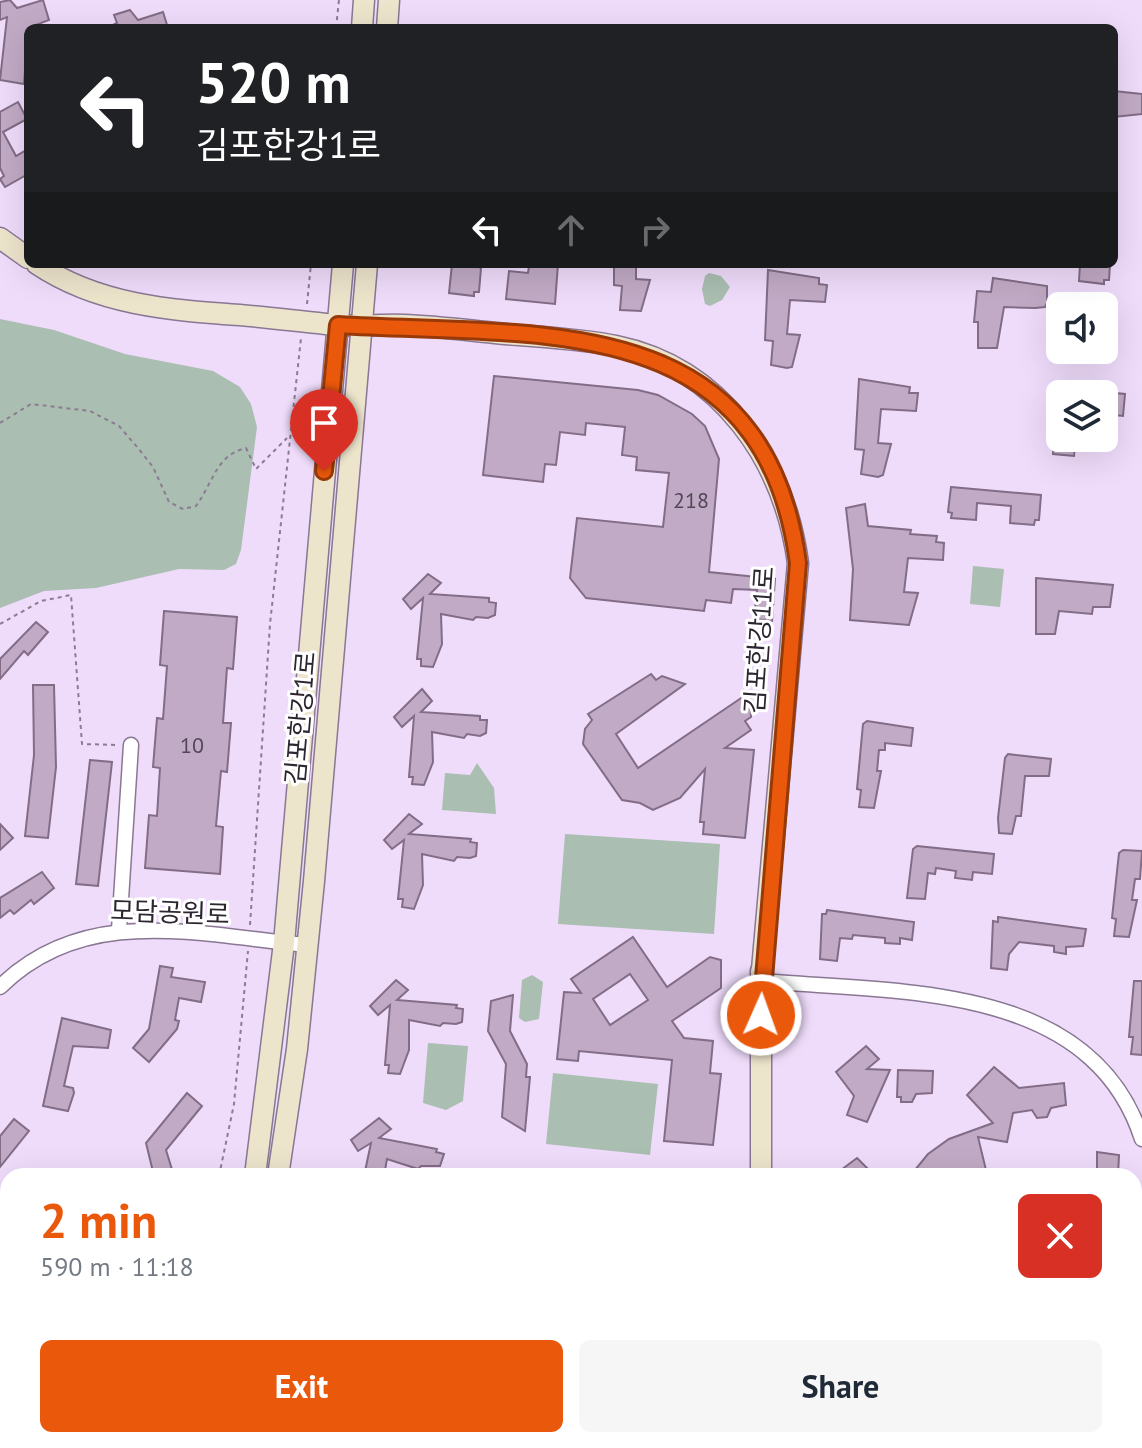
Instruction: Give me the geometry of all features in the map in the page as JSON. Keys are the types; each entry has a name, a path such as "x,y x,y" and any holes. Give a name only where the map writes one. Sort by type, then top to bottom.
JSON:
{"street":[{"path":"362,24 364,0"},
{"path":"387,24 389,0"},
{"path":"0,238 24,255"},
{"name":"김포한강11로","path":"43,268 57,278 101,296 185,311 305,320 619,353 642,360 700,390 726,414 756,452 787,531 792,576 760,944 761,1168"},
{"name":"김포한강1로","path":"256,1168 284,943 343,268"},
{"name":"김포한강1로","path":"279,1168 290,1109 307,945 367,268"},
{"path":"119,930 131,745"},
{"name":"모담공원로","path":"0,987 52,948 119,930 307,945"},
{"path":"761,981 923,996 1002,1008 1043,1025 1081,1049 1118,1088 1142,1139"}],"path":[{"path":"336,24 339,0"},
{"path":"221,1168 234,1104 249,939 270,624 288,437 311,268"},
{"path":"0,423 31,404 90,411 119,426 153,467 169,502 183,509 196,506 221,461 230,452 246,448 256,469 288,437"},
{"path":"0,624 41,601 71,595 82,744 131,745"}],"green space":[{"path":"709,273 721,276 730,287 722,300 710,306 705,304 702,289 705,276"},
{"path":"0,319 54,330 125,354 213,371 240,387 251,404 257,427 241,550 236,564 224,570 179,569 96,588 44,591 0,608"},
{"path":"973,566 1004,569 1000,607 970,604"},
{"path":"477,763 494,788 496,814 442,810 445,773 470,775"},
{"path":"565,834 720,844 714,934 558,924"},
{"path":"532,975 543,982 539,1019 525,1022 519,1018 522,980"},
{"path":"428,1043 468,1046 463,1101 446,1110 423,1103"},
{"path":"553,1073 658,1084 650,1155 546,1144"}],"building":[{"path":"10,0 17,8 43,0 49,20 24,24 24,84 0,80 7,17 0,20 0,2"},
{"path":"130,10 138,20 163,12 167,24 115,24 114,15"},
{"path":"1118,91 1142,94 1142,114 1118,117"},
{"path":"18,102 24,113 24,121 3,132 16,156 24,151 24,176 5,187 0,179 4,176 0,168 0,112"},
{"path":"452,268 481,268 479,292 474,292 474,296 449,293"},
{"path":"529,268 558,268 555,304 506,299 509,271 528,273"},
{"path":"614,268 636,268 636,279 650,280 641,311 620,310 622,286 614,285"},
{"path":"1080,268 1110,268 1109,280 1104,280 1104,284 1079,281"},
{"path":"768,270 819,278 819,284 827,285 825,302 790,300 787,334 800,335 792,367 771,365 773,341 765,340"},
{"path":"993,278 1047,286 1046,305 1035,308 1004,307 997,348 978,348 978,322 974,322 977,291 991,292"},
{"path":"494,376 638,390 658,395 692,414 705,426 719,459 709,572 775,579 772,621 754,619 757,590 733,589 731,603 706,600 704,611 586,598 570,578 577,518 663,527 669,473 636,470 637,457 622,455 625,427 586,423 585,435 560,432 556,465 545,464 543,482 483,475"},
{"path":"859,379 910,387 909,393 918,393 916,411 881,409 878,443 891,444 883,475 878,477 861,474 864,450 855,449"},
{"path":"1118,393 1125,394 1123,416 1118,415"},
{"path":"1053,452 1074,452 1074,456"},
{"path":"951,487 1041,495 1039,520 1035,520 1034,525 1010,523 1011,506 977,503 976,520 951,518 952,513 948,512"},
{"path":"865,504 868,526 911,530 910,534 937,536 936,542 944,543 943,560 908,558 904,592 918,593 909,625 850,620 853,569 846,508"},
{"path":"428,574 441,583 430,594 489,598 489,602 496,603 495,615 488,618 476,617 473,620 441,614 442,644 433,667 421,666 421,659 417,659 423,598 411,609 403,599"},
{"path":"1036,578 1113,585 1110,607 1093,607 1092,614 1059,611 1055,634 1036,634"},
{"path":"164,611 237,617 233,669 227,668 223,723 231,723 227,772 221,771 216,826 223,827 220,874 145,868 149,815 157,816 160,768 153,767 157,718 163,719 167,666 160,665"},
{"path":"36,622 48,632 28,655 24,651 0,679 0,659"},
{"path":"651,674 656,680 662,676 685,684 616,734 638,768 750,692 751,717 745,721 751,730 725,748 754,750 745,838 703,834 704,822 700,822 705,769 680,798 653,810 640,803 622,800 583,744 585,729 592,720 588,714"},
{"path":"33,685 54,685 56,767 48,838 25,836 34,755"},
{"path":"422,689 432,701 421,712 480,716 480,720 487,720 486,733 480,736 467,734 464,738 432,732 433,762 424,785 412,784 413,777 409,777 414,716 402,727 394,717"},
{"path":"867,721 913,728 911,746 885,743 885,750 879,750 877,771 881,771 874,808 859,807 861,790 857,789 863,724"},
{"path":"1008,754 1051,759 1049,776 1025,776 1021,816 1016,816 1012,834 999,833 998,818"},
{"path":"90,760 112,762 98,886 76,884"},
{"path":"409,814 422,824 409,834 471,839 470,842 477,843 476,856 470,858 457,857 454,861 422,854 423,885 414,909 402,907 403,899 398,899 404,840 392,849 384,840"},
{"path":"0,824 13,838 0,850"},
{"path":"917,846 994,854 992,874 973,872 972,880 955,878 956,871 936,868 935,874 928,873 925,899 907,898 913,849"},
{"path":"1123,850 1142,851 1140,879 1135,879 1132,900 1137,900 1129,937 1114,936 1116,919 1112,918 1119,853"},
{"path":"42,872 54,888 34,904 31,900 14,914 10,910 0,918 0,898"},
{"path":"827,910 914,922 912,940 900,938 900,944 885,943 885,938 853,935 852,939 840,938 837,961 820,959 822,914 826,914"},
{"path":"998,917 1086,929 1083,946 1066,947 1066,954 1054,952 1054,946 1019,942 1009,954 1007,970 991,968 993,921 998,922"},
{"path":"633,937 667,987 710,957 721,960 721,988 672,1021 684,1038 713,1041 710,1073 721,1074 713,1145 664,1141 672,1060 579,1051 578,1061 557,1059 564,992 581,993 571,979","holes":["630,974 648,1000 610,1025 593,999"]},
{"path":"160,966 173,968 171,977 205,982 201,1002 179,998 175,1020 179,1021 177,1029 149,1062 133,1048 149,1029"},
{"path":"396,980 408,990 397,1000 457,1005 456,1008 463,1009 462,1022 456,1024 443,1023 440,1026 409,1020 409,1050 400,1074 388,1073 389,1065 385,1065 390,1005 378,1015 370,1006"},
{"path":"1134,981 1142,981 1142,1055 1131,1054 1133,1037 1129,1037"},
{"path":"513,995 510,1031 527,1064 526,1077 530,1077 525,1131 502,1117 506,1064 488,1031 491,1001"},
{"path":"62,1018 111,1030 108,1048 73,1046 64,1086 73,1088 74,1093 68,1111 43,1106"},
{"path":"866,1046 879,1059 867,1069 890,1070 867,1122 847,1115 854,1096 836,1072"},
{"path":"994,1067 1019,1088 1064,1083 1066,1105 1051,1108 1047,1117 1037,1118 1032,1110 1013,1113 1007,1142 978,1137 986,1168 917,1168 928,1154 949,1139 993,1123 967,1095"},
{"path":"898,1070 933,1071 932,1093 916,1094 912,1102 901,1102 901,1097 897,1097"},
{"path":"187,1093 202,1106 166,1150 172,1168 152,1168 146,1143"},
{"path":"379,1118 391,1129 379,1138 437,1149 436,1152 444,1154 440,1166 415,1168 387,1159 385,1168 366,1168 371,1143 358,1151 351,1140"},
{"path":"14,1119 29,1131 0,1167 0,1136"},
{"path":"1097,1152 1119,1155 1118,1168 1097,1168"},
{"path":"857,1158 867,1168 844,1168"}],"route":[{"path":"324,471 338,325 405,325 615,346 667,363 703,384 731,410 762,451 779,488 793,529 798,563 761,981 761,1015"}]}
